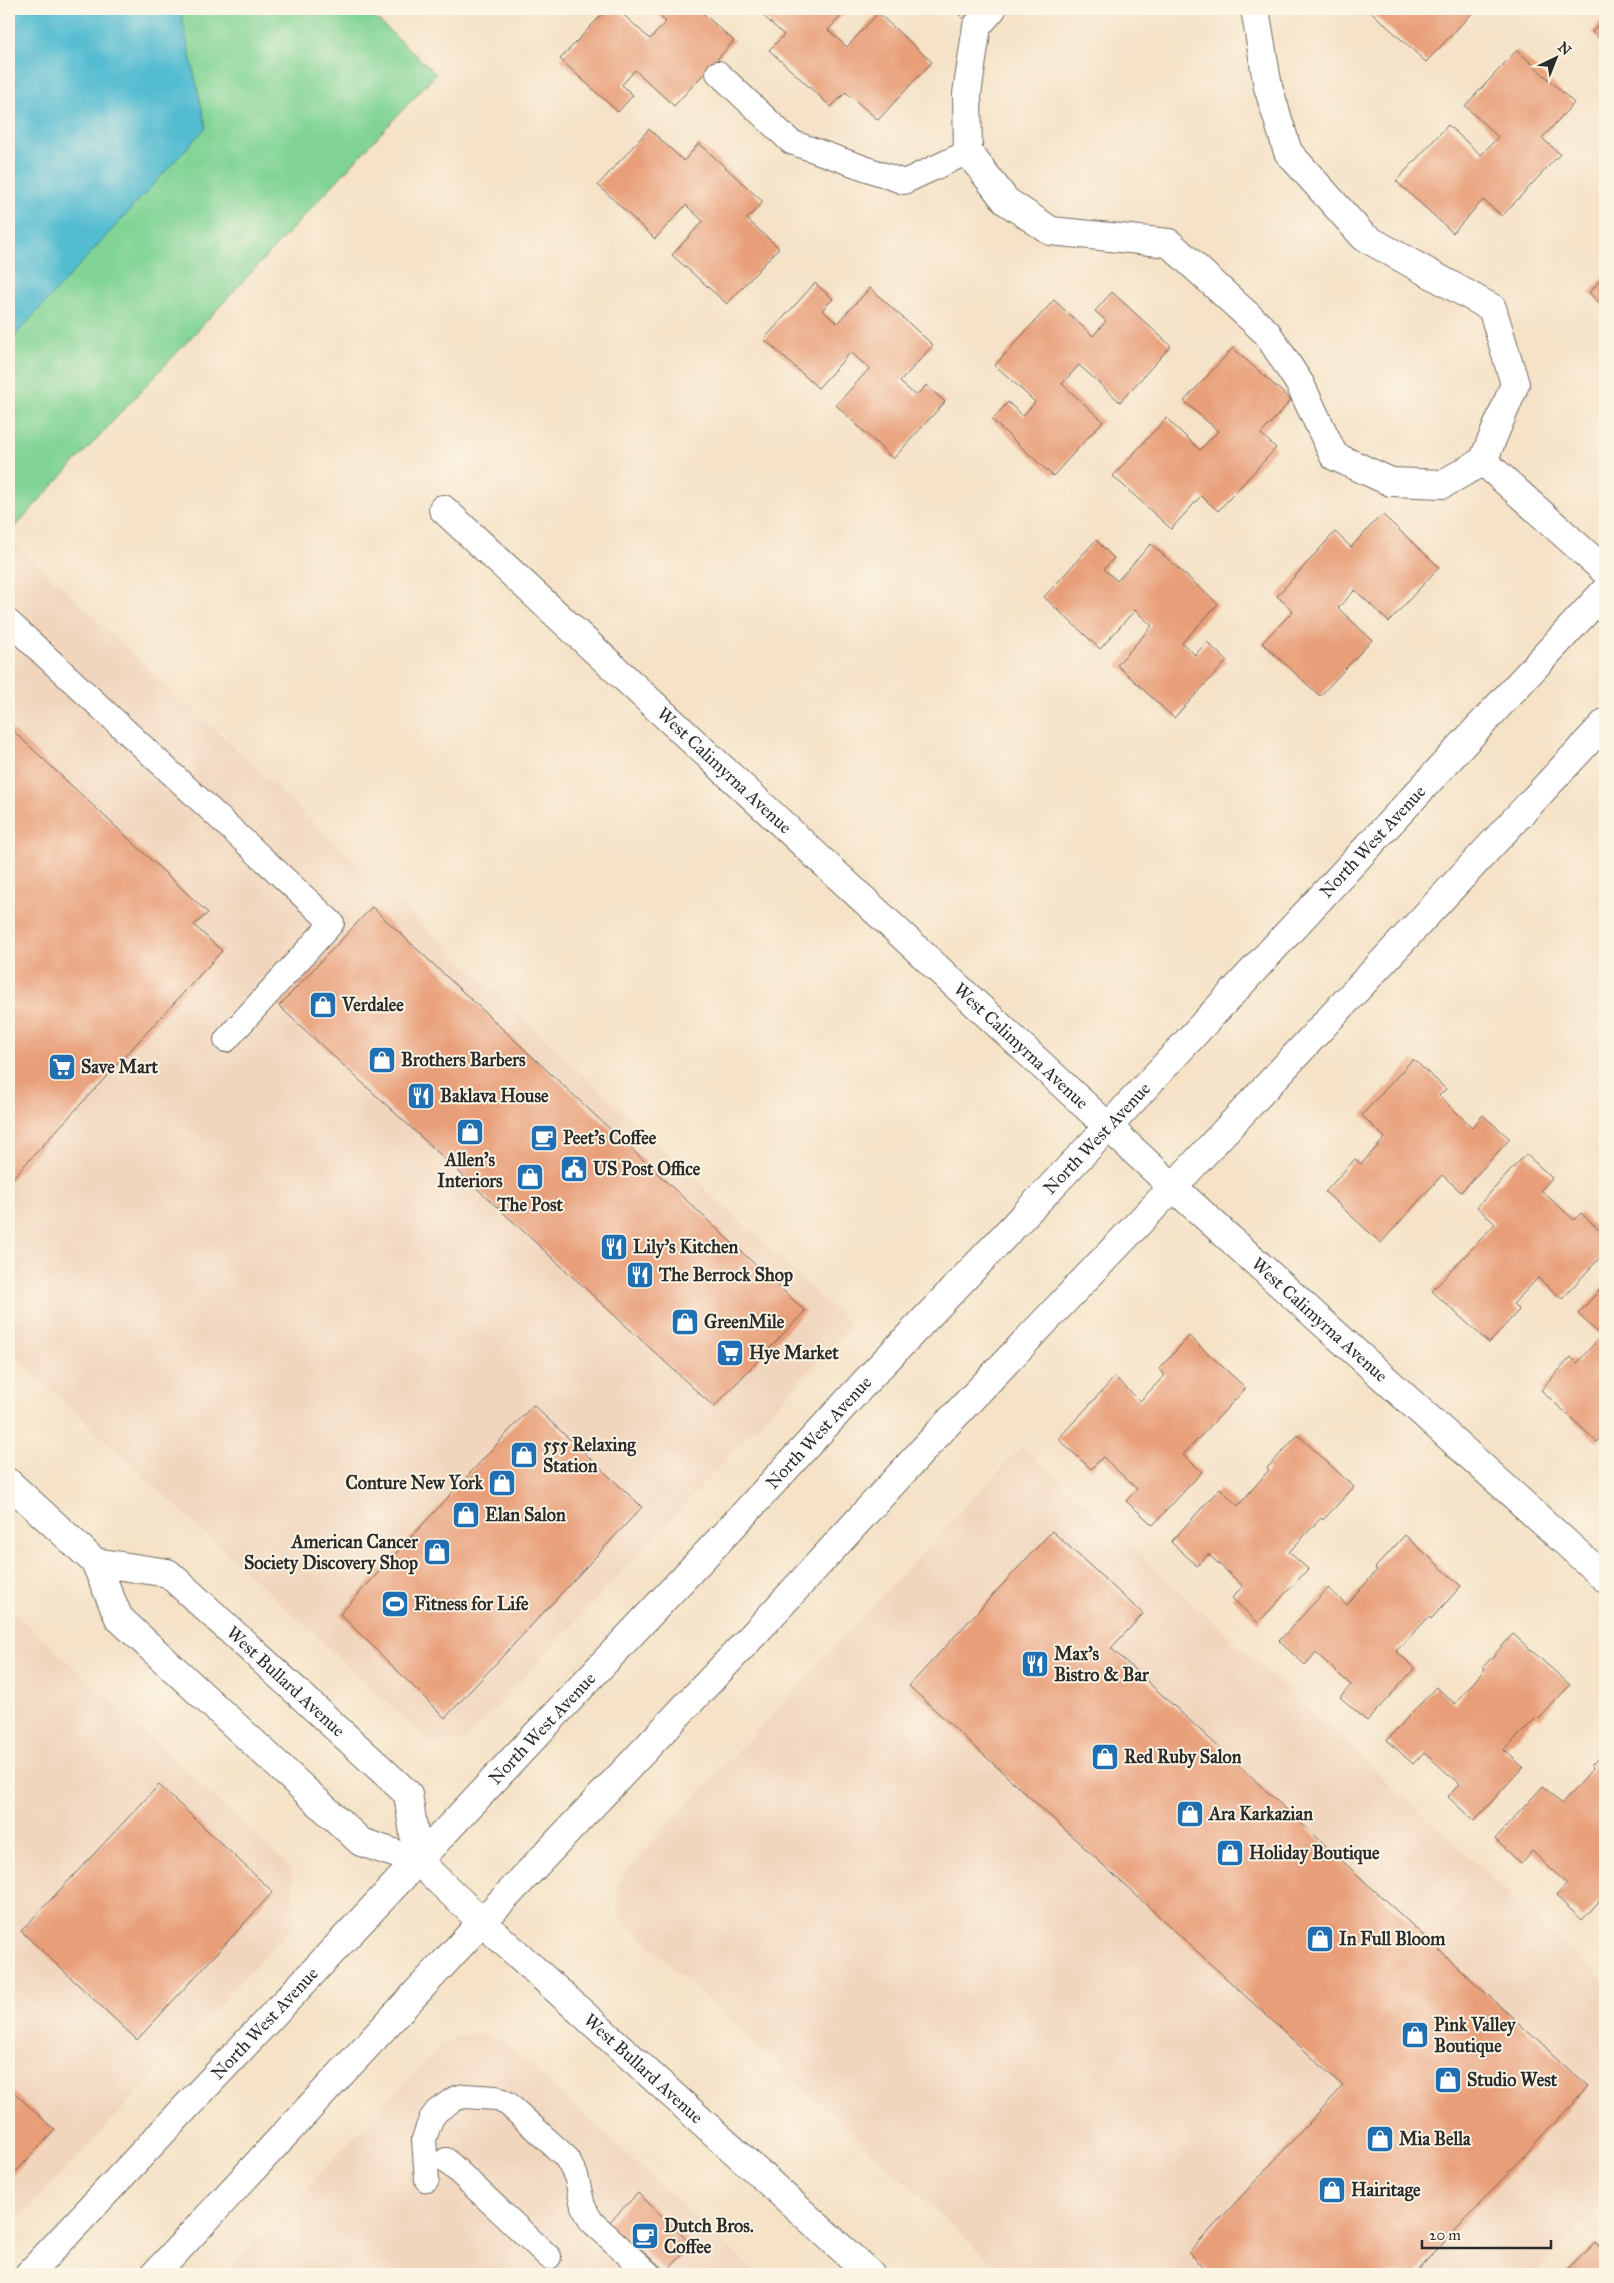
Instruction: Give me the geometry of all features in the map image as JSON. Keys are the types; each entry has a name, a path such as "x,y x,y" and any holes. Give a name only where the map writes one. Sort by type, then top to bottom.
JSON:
{"main road":[{"path":"992,9 977,26 967,94 968,152 1006,201 1051,231 1169,243 1267,333 1300,384 1334,456 1391,482 1443,484 1483,461 1515,384 1492,308 1364,237 1288,152 1268,87 1255,9"},
{"path":"1483,461 1605,571"},
{"name":"West Calimyrna Avenue","path":"443,509 1173,1187 1605,1578"},
{"name":"North West Avenue","path":"30,2274 728,1531 868,1379 1108,1126 1605,590"},
{"path":"155,2274 482,1922 748,1641 945,1426 1173,1187 1605,723"},
{"name":"West Bullard Avenue","path":"9,1483 95,1562 119,1618 361,1842 418,1861 482,1922 870,2274"},
{"name":"West Bullard Avenue","path":"95,1562 168,1573 401,1787 408,1794 418,1861"}],"lane":[{"path":"718,73 791,142 904,182 968,152"},
{"path":"9,622 332,923 226,1040"},
{"path":"428,2180 424,2139 430,2120 437,2111 454,2098 464,2096 496,2098 508,2104 566,2157 576,2176 583,2206 591,2221 649,2274"},
{"path":"446,2160 549,2257"}],"shaded area":[{"path":"9,538 851,1325 465,1741 430,1742 9,1351"},
{"path":"1022,1446 1605,1982 1605,2201 1534,2274 1004,2274 629,1926 620,1914 617,1900 618,1885 625,1872"},
{"path":"9,1607 292,1870 294,1925 9,2230"},
{"path":"484,2034 506,2044 758,2274 226,2274 440,2045 460,2035"}],"green space":[{"path":"9,9 366,9 436,74 9,533"}],"water":[{"path":"9,9 180,9 206,127 9,342"}],"building":[{"path":"607,9 617,9 650,39 666,22 652,9 698,9 734,41 674,106 635,70 622,85 633,95 618,112 560,59"},
{"path":"756,9 848,9 828,30 847,47 878,13 932,62 878,120 846,92 831,107 769,50 784,35"},
{"path":"953,9 977,9 966,21"},
{"path":"1368,9 1476,9 1426,62"},
{"path":"1605,18 1605,44 1592,32"},
{"path":"1517,50 1574,103 1542,138 1560,154 1502,216 1483,200 1453,233 1396,181 1448,125 1481,155 1498,137 1465,106"},
{"path":"649,129 684,161 699,143 763,202 747,219 779,248 727,304 672,255 703,221 686,205 655,239 598,185"},
{"path":"1605,275 1605,308 1589,293"},
{"path":"815,283 833,299 822,310 837,323 870,288 933,345 900,382 916,396 926,385 945,402 893,459 836,405 869,369 851,352 818,388 764,339"},
{"path":"1112,292 1171,346 1120,402 1079,365 1062,384 1103,421 1053,476 992,420 1008,402 1023,416 1035,402 995,365 1054,300 1093,336 1106,321 1095,311"},
{"path":"1233,348 1291,400 1261,434 1276,448 1218,511 1201,496 1171,529 1113,476 1166,418 1200,450 1218,431 1184,401"},
{"path":"1382,514 1439,567 1389,622 1355,590 1338,608 1372,640 1320,696 1262,643 1293,611 1277,596 1335,532 1351,547"},
{"path":"1096,540 1114,558 1104,569 1117,581 1151,544 1218,604 1182,643 1195,655 1207,642 1227,661 1174,718 1117,665 1152,626 1135,610 1100,649 1044,597"},
{"name":"Save Mart","path":"9,727 208,913 194,925 222,951 9,1182"},
{"path":"372,907 805,1311 714,1407 279,1006"},
{"path":"1413,1059 1446,1089 1439,1096 1472,1127 1483,1115 1510,1139 1461,1192 1442,1175 1381,1243 1325,1192 1355,1159 1361,1164 1385,1138 1362,1115"},
{"path":"1526,1154 1552,1178 1541,1190 1574,1220 1581,1213 1605,1236 1605,1252 1562,1299 1538,1278 1513,1304 1519,1310 1489,1343 1432,1291 1495,1224 1477,1207"},
{"path":"1605,1284 1605,1432 1597,1442 1541,1390 1571,1357 1577,1363 1601,1336 1578,1314"},
{"path":"1189,1336 1246,1388 1183,1455 1202,1472 1153,1525 1126,1501 1137,1489 1103,1457 1091,1469 1058,1439 1115,1377 1140,1401 1165,1375 1159,1369"},
{"path":"533,1405 642,1507 445,1718 340,1614"},
{"path":"1298,1435 1354,1487 1289,1552 1308,1569 1258,1623 1232,1598 1243,1586 1208,1554 1197,1566 1171,1542 1220,1488 1238,1506 1269,1470 1267,1468"},
{"path":"1052,1531 1143,1614 1111,1648 1588,2087 1415,2274 1212,2274 1189,2253 1343,2086 909,1686"},
{"path":"1405,1535 1461,1586 1431,1619 1429,1617 1396,1651 1415,1668 1367,1721 1340,1697 1351,1685 1316,1653 1305,1665 1279,1641 1328,1588 1347,1605 1377,1570 1375,1568"},
{"path":"1513,1634 1570,1685 1539,1719 1537,1717 1504,1750 1523,1767 1474,1821 1448,1797 1459,1784 1424,1752 1413,1764 1387,1740 1436,1687 1455,1704 1485,1669 1483,1667"},
{"path":"1605,1750 1605,1895 1582,1920 1556,1896 1567,1884 1532,1851 1521,1864 1495,1839 1543,1786 1562,1804 1593,1768 1591,1766"},
{"path":"159,1785 273,1892 137,2040 21,1931"},
{"path":"9,2088 55,2130 9,2179"},
{"name":"Dutch Bros. Coffee","path":"638,2193 692,2245 666,2272 633,2241 623,2252 601,2231"},
{"path":"1595,2243 1605,2252 1605,2274 1565,2274"}],"place":[{"name":"Verdalee","path":"323,1005"},
{"name":"Brothers Barbers","path":"382,1060"},
{"name":"Save Mart","path":"62,1067"},
{"name":"Baklava House","path":"421,1096"},
{"name":"Allen's Interiors","path":"470,1132"},
{"name":"Peet's Coffee","path":"544,1138"},
{"name":"US Post Office","path":"574,1169"},
{"name":"The Post","path":"530,1177"},
{"name":"Lily's Kitchen","path":"614,1247"},
{"name":"The Berrock Shop","path":"640,1275"},
{"name":"GreenMile","path":"685,1322"},
{"name":"Hye Market","path":"730,1353"},
{"name":"555 Relaxing Station","path":"524,1455"},
{"name":"Conture New York","path":"502,1483"},
{"name":"Elan Salon","path":"466,1515"},
{"name":"American Cancer Society Discovery Shop","path":"437,1552"},
{"name":"Fitness for Life","path":"395,1604"},
{"name":"Max's Bistro & Bar","path":"1035,1664"},
{"name":"Red Ruby Salon","path":"1105,1757"},
{"name":"Ara Karkazian","path":"1190,1814"},
{"name":"Holiday Boutique","path":"1230,1853"},
{"name":"In Full Bloom","path":"1320,1939"},
{"name":"Pink Valley Boutique","path":"1415,2035"},
{"name":"Studio West","path":"1448,2080"},
{"name":"Mia Bella","path":"1380,2139"},
{"name":"Hairitage","path":"1332,2190"},
{"name":"Dutch Bros. Coffee","path":"645,2236"}]}
